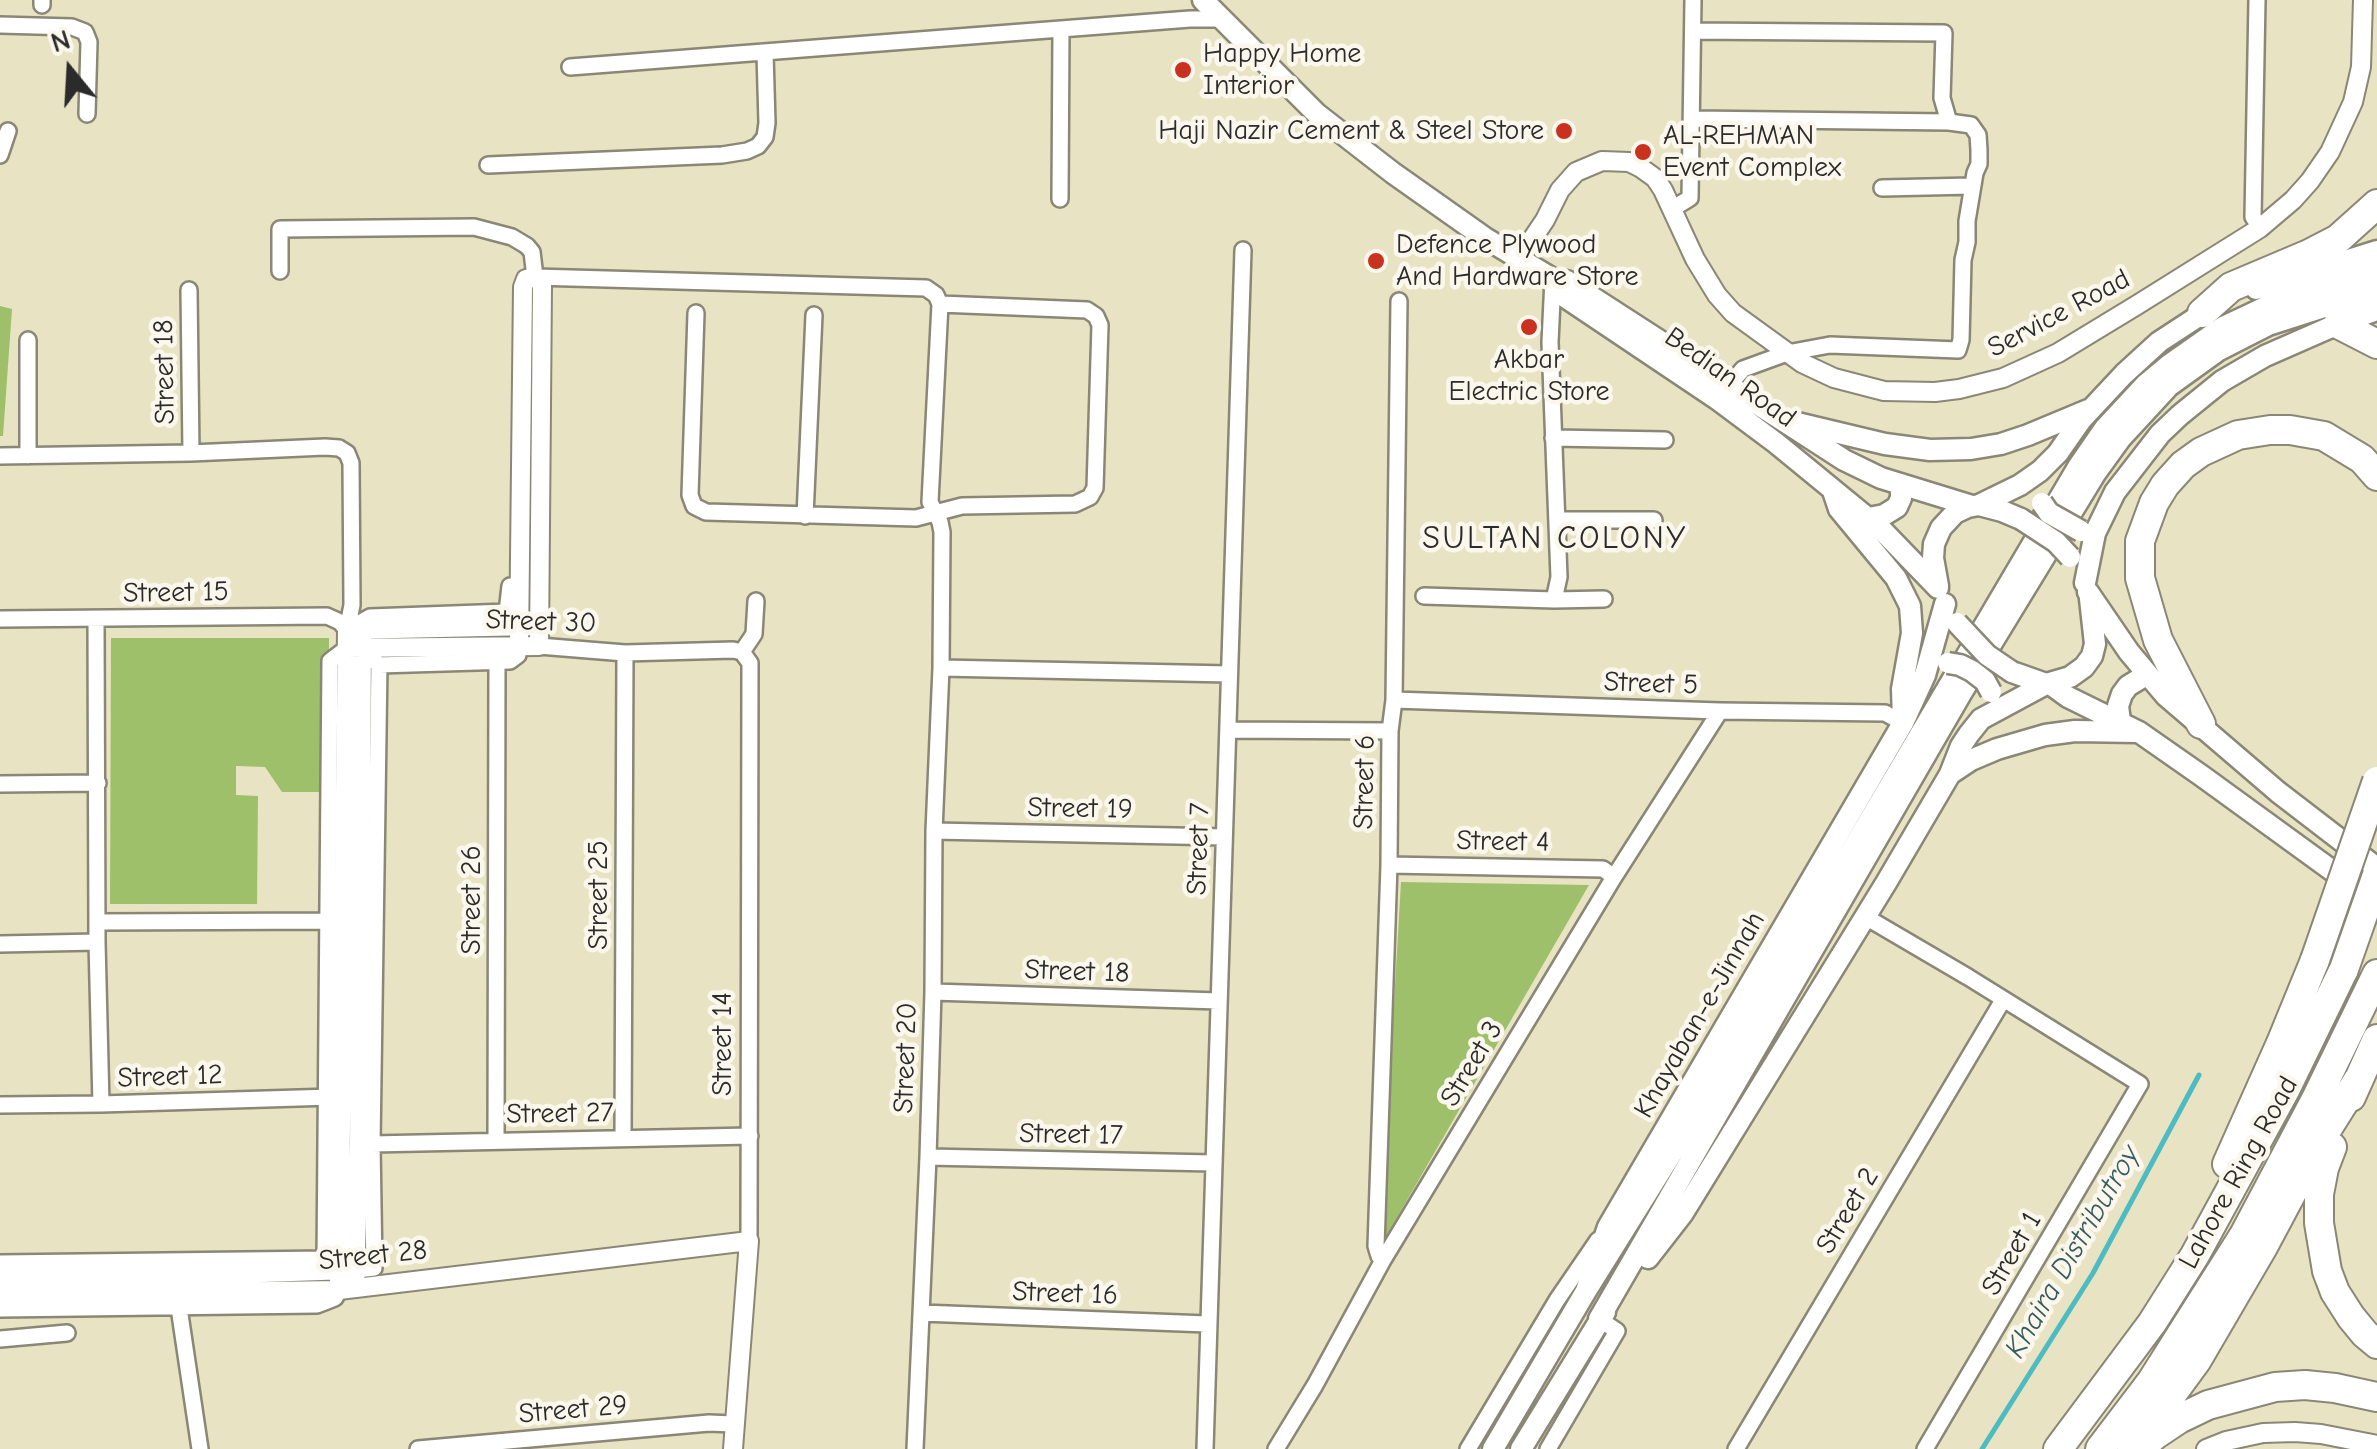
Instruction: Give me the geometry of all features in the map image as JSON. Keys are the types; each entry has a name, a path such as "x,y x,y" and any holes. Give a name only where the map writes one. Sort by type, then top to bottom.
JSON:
{"highway":[{"path":"2338,240 2340,222 2370,192 2377,192"},
{"path":"2202,313 2230,287 2338,240 2377,204"},
{"path":"2338,240 2355,240 2377,220"},
{"path":"2338,324 2377,344"},
{"path":"2201,724 2158,640 2140,578 2140,541 2165,485 2201,452 2238,435 2270,430 2324,436 2362,459 2377,476"},
{"path":"2195,1255 2224,1168 2315,960 2377,781"},
{"name":"Lahore Ring Road","path":"2058,1449 2152,1323 2195,1255 2285,1090 2344,968 2377,871"},
{"name":"Lahore Ring Road","path":"2100,1449 2151,1382 2244,1236 2376,975"},
{"path":"2377,1039 2324,1168 2319,1194 2326,1271 2358,1326 2377,1344"},
{"path":"2132,1449 2197,1360 2358,1080"},
{"path":"2140,1449 2179,1419 2208,1406 2275,1387 2335,1388 2377,1397"}],"main road":[{"name":"Bedian Road","path":"1203,0 1316,114 1394,173 1553,280 1559,293 1723,393 1776,443 1869,518 1942,596"},
{"path":"2377,251 2269,284 2202,313 2160,342 2092,408 2058,453 2034,476 1955,513 1941,528 1933,558 1942,596 1957,623 1987,655 2012,672 2048,684 2139,732 2377,905"},
{"path":"1586,1291 1690,1124 2078,467 2105,428 2168,364 2222,327 2274,303 2377,270"},
{"path":"1522,1449 1962,692 2095,474 2170,386 2218,350 2268,326 2377,290"},
{"path":"1599,1319 1683,1213 1950,774 1961,746 1982,720 2048,684 2077,673 2092,656 2094,624 2086,588 2095,534 2115,492 2147,450 2180,414 2222,381 2265,356 2377,310"},
{"path":"1723,393 1776,417 1844,460 1881,478 1998,510 2021,519 2056,542 2070,557 2086,588 2146,675 2166,696 2377,871"},
{"path":"1776,417 1884,444 1930,450 2002,444 2092,408"},
{"path":"2076,428 2072,449 2042,492 2042,503 2049,513 2081,530 2088,527 2127,462 2136,452 2147,450"},
{"path":"1869,518 1897,507 1901,484"},
{"path":"1832,490 1840,509 1896,578 1910,606 1912,633 1902,689 1905,719 1919,709 1937,670 1948,663 1972,671 1987,684 1991,692 1981,709 1982,720"},
{"name":"Khayaban-e-Jinnah","path":"1493,1449 1586,1291 1608,1227 1905,719 1925,675 1942,596"},
{"path":"2120,721 2118,706 2122,694 2146,675"},
{"path":"1950,774 1984,754 2045,735 2075,731 2139,732"}],"street":[{"path":"1672,210 1690,198 1693,0"},
{"path":"2257,0 2252,217 2260,228"},
{"name":"Service Road","path":"1518,260 1566,182 1588,165 1615,160 1641,168 1655,178 1717,295 1788,353 1834,378 1884,391 1935,392 1984,384 2058,353 2260,228 2293,200 2338,137 2352,102 2361,67 2363,0"},
{"path":"570,66 1190,19 1223,20"},
{"path":"0,25 78,28 86,32 87,114"},
{"path":"1060,199 1061,30"},
{"path":"1693,31 1944,33 1942,98 1949,122"},
{"path":"488,165 747,151 758,146 767,124 765,53"},
{"path":"1693,119 1949,122 1971,125 1978,134 1979,164 1972,186 1963,260 1958,350 1830,345 1788,353 1743,368 1723,393"},
{"path":"0,155 8,131"},
{"path":"1882,188 1972,186"},
{"path":"280,271 280,229 474,227 512,237 527,246 533,255 535,277"},
{"name":"Street 7","path":"1205,1449 1243,250"},
{"path":"535,277 926,288 940,304 1087,310 1100,325 1095,488 1090,497 1075,504 962,506 916,518 706,512 694,506 690,495 696,313"},
{"path":"378,665 510,661 518,655 542,286 542,281 535,277"},
{"path":"1553,280 1550,342 1559,577 1554,600"},
{"name":"Street 18","path":"188,290 191,453"},
{"name":"Street 6","path":"1384,1260 1376,1246 1394,700 1399,301"},
{"name":"Street 20","path":"915,1449 928,1157 941,668 942,532 930,502 940,304"},
{"path":"805,516 814,314"},
{"path":"28,340 28,456"},
{"path":"1552,438 1665,440"},
{"path":"0,456 325,446 347,453 351,463 354,639 352,1276"},
{"path":"1558,520 1654,520"},
{"path":"510,586 522,621 540,646"},
{"path":"1424,596 1604,600"},
{"path":"738,651 754,634 756,601"},
{"name":"Street 15","path":"0,620 327,616 340,622 354,639"},
{"path":"96,620 101,1104"},
{"name":"Street 30","path":"354,639 522,621"},
{"path":"352,1276 372,1144 378,665 354,639"},
{"path":"352,1276 333,1097 334,921 354,639"},
{"name":"Street 30","path":"354,639 625,653 738,651"},
{"name":"Street 14","path":"733,1449 749,1241 750,1136 752,671 747,656 738,651"},
{"name":"Street 25","path":"623,1138 625,653"},
{"name":"Street 26","path":"496,1140 497,661"},
{"path":"941,668 1229,674"},
{"name":"Street 5","path":"1394,700 1885,713 1905,719"},
{"name":"Street 3","path":"1276,1449 1384,1260 1614,878 1720,711"},
{"path":"1229,730 1390,731"},
{"path":"0,784 98,783"},
{"name":"Street 19","path":"934,831 1224,838"},
{"name":"Street 4","path":"1389,865 1603,869 1614,878"},
{"path":"1864,916 2003,1000"},
{"path":"98,922 334,921"},
{"path":"0,944 97,942"},
{"name":"Street 18","path":"933,992 1219,1002"},
{"name":"Street 1","path":"1925,1449 2140,1084 2003,1000"},
{"name":"Street 2","path":"1736,1449 2003,1000"},
{"name":"Street 12","path":"0,1105 333,1097"},
{"name":"Street 27","path":"372,1144 750,1136"},
{"name":"Street 17","path":"928,1157 1213,1164"},
{"path":"1468,1449 1557,1300 1608,1227"},
{"name":"Street 28","path":"0,1294 178,1300 352,1276 749,1241"},
{"path":"0,1263 352,1276"},
{"name":"Street 28","path":"0,1278 352,1276"},
{"path":"0,1310 178,1300 200,1449"},
{"name":"Street 16","path":"922,1313 1207,1324"},
{"path":"1548,1449 1617,1332 1599,1319"},
{"path":"0,1340 67,1332"},
{"name":"Street 29","path":"418,1449 567,1443 709,1423 733,1424"},
{"path":"2206,1449 2226,1441 2295,1432 2377,1445"}],"green space":[{"path":"0,306 12,309 3,436 0,436"},
{"path":"111,638 329,638 329,792 282,792 265,767 236,766 236,795 258,796 257,904 110,904"},
{"path":"1401,882 1589,885 1380,1247"}],"waterway":[{"name":"Khaira Distributroy","path":"1982,1449 2093,1273 2199,1075"}],"place":[{"name":"Happy Home Interior","path":"1183,70"},
{"name":"Haji Nazir Cement & Steel Store","path":"1564,131"},
{"name":"AL-REHMAN Event Complex","path":"1643,152"},
{"name":"Defence Plywood And Hardware Store","path":"1376,261"},
{"name":"Akbar Electric Store","path":"1529,327"}],"district":[{"name":"SULTAN COLONY","path":"1555,539"}]}
